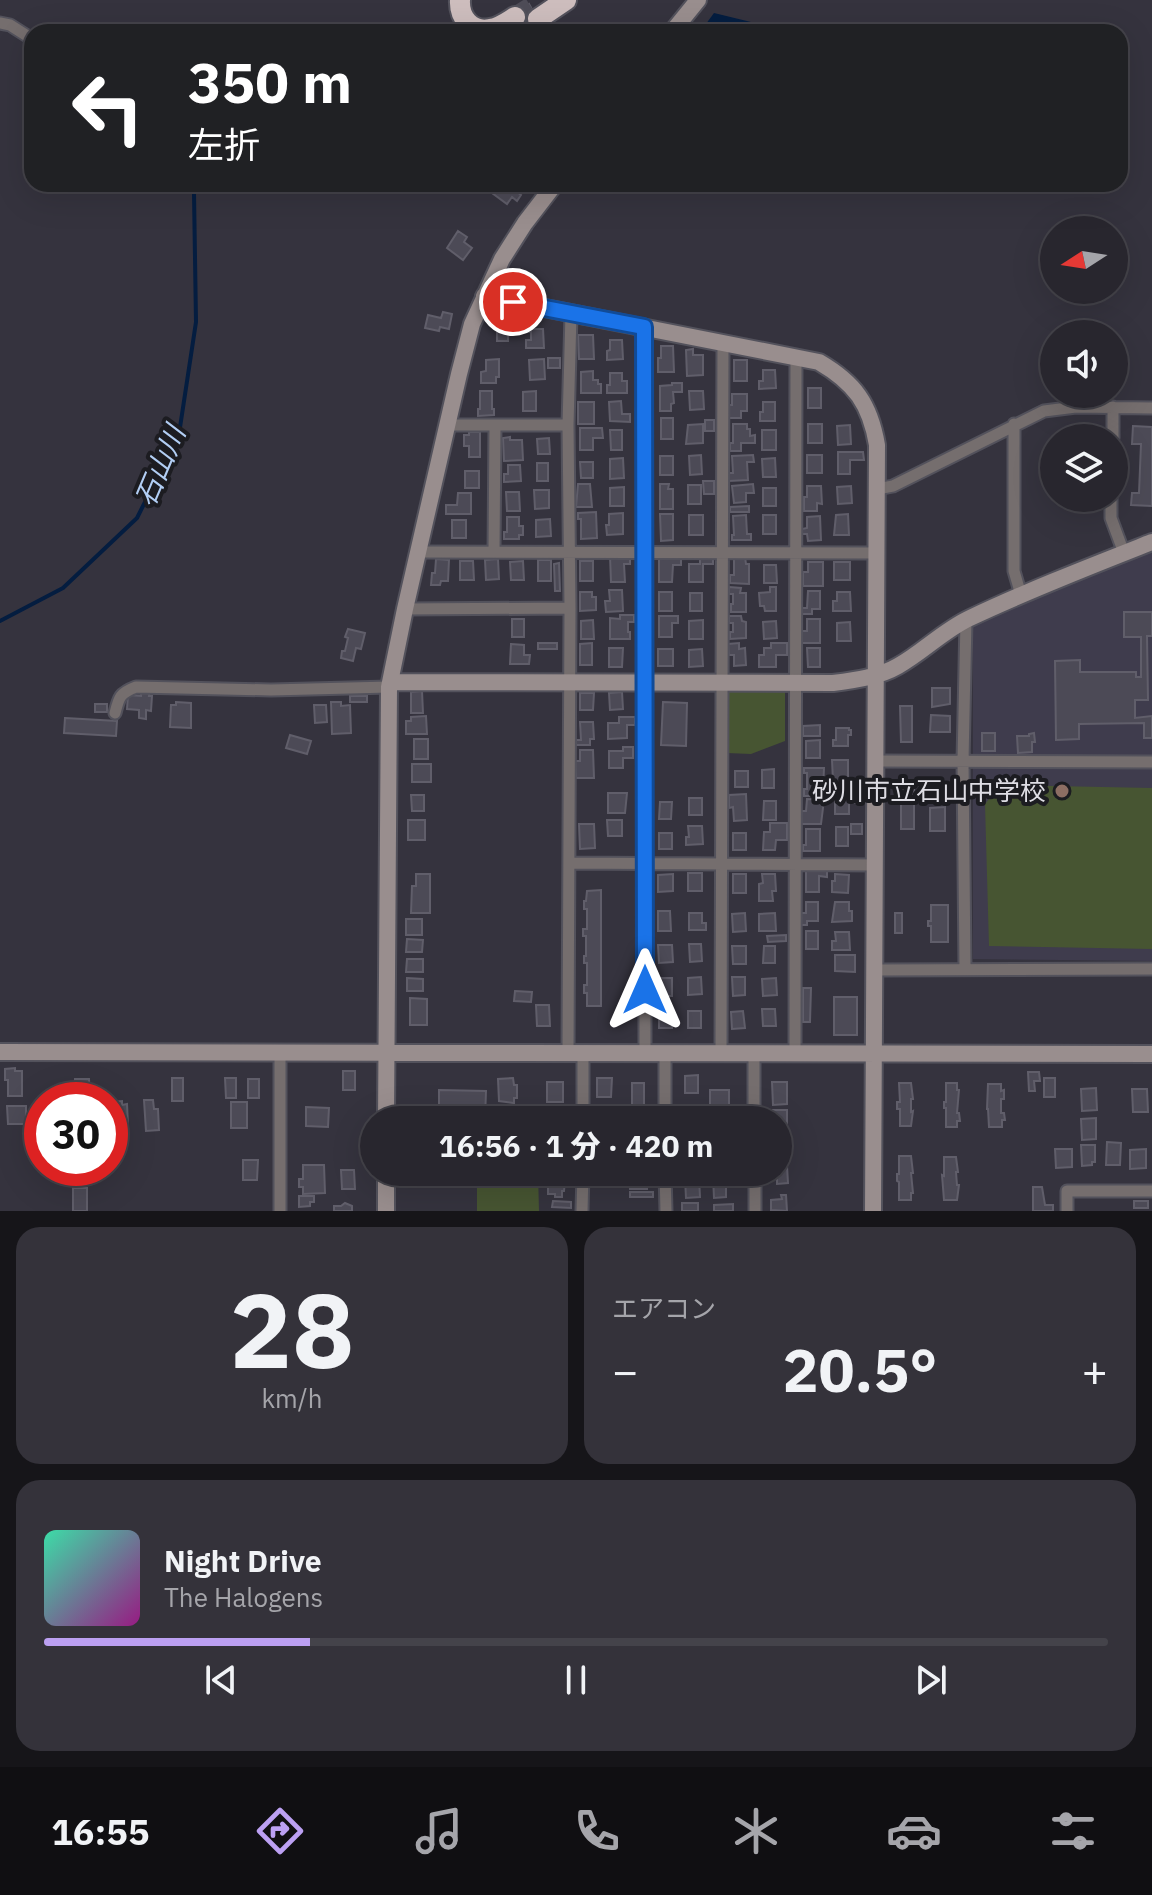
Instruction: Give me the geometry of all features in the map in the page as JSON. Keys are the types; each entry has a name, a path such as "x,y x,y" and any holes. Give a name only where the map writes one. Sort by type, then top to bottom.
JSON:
{"highway":[{"path":"460,0 465,21 470,24"},
{"path":"506,24 566,0"}],"street":[{"path":"678,24 698,0"},
{"path":"0,23 24,34"},
{"path":"386,1106 389,684 472,324 502,259 549,192"},
{"path":"484,296 819,362 851,384 873,423 877,445 873,1211"},
{"path":"571,314 568,425 569,863 575,1053 581,1106"},
{"path":"644,327 645,1053"},
{"path":"721,1053 723,343"},
{"path":"795,1053 796,356"},
{"path":"1128,407 1152,408"},
{"path":"877,489 893,486 1044,411 1068,408"},
{"path":"1014,424 1014,571 1021,595"},
{"path":"448,425 568,425"},
{"path":"494,552 495,425"},
{"path":"1111,512 1124,553"},
{"path":"115,713 118,698 136,687 271,690 389,684 833,683 856,680 897,667 966,620 1152,542"},
{"path":"418,552 877,553"},
{"path":"405,609 570,608"},
{"path":"965,969 963,761 966,620"},
{"path":"876,761 1152,762"},
{"path":"569,863 876,865"},
{"path":"876,970 1152,969"},
{"path":"0,1052 1152,1054"},
{"path":"280,1052 280,1211"},
{"path":"665,1053 665,1106"},
{"path":"754,1053 754,1106"},
{"path":"386,1186 386,1211"},
{"path":"582,1211 583,1186"},
{"path":"665,1186 666,1211"},
{"path":"755,1186 755,1211"},
{"path":"1067,1211 1067,1191 1152,1191"}],"shaded area":[{"name":"砂川市立石山中学校","path":"1152,550 1152,961 973,959 973,622"}],"green space":[{"path":"727,688 785,689 785,741 751,754 727,753"},
{"path":"1000,785 1152,788 1152,949 989,946 985,804"},
{"path":"477,1186 538,1186 539,1211 477,1211"}],"water":[{"path":"714,13 751,22 750,24 706,24"}],"building":[{"path":"529,4 540,24 519,24 513,14"},
{"path":"491,192 517,192 521,195 517,201 512,197 507,204"},
{"path":"458,231 467,237 464,242 472,248 463,260 447,248"},
{"path":"443,312 452,314 449,329 440,327 439,331 425,328 428,315 441,318"},
{"path":"526,322 532,322 533,329 543,329 544,348 526,348 531,332 527,332"},
{"path":"497,323 508,323 508,341 497,341"},
{"path":"578,335 593,335 594,359 579,359"},
{"path":"610,340 622,340 623,359 607,360"},
{"path":"661,346 673,346 674,372 658,372"},
{"path":"693,349 693,355 703,355 703,375 687,376 686,350"},
{"path":"548,358 560,358 560,368 548,368"},
{"path":"499,359 496,383 481,383 486,360"},
{"path":"544,359 545,379 530,380 529,360"},
{"path":"734,360 747,360 747,381 734,381"},
{"path":"763,370 775,370 776,388 759,389"},
{"path":"593,371 593,380 601,384 601,393 581,393 581,372"},
{"path":"610,373 622,373 622,381 627,381 627,393 607,393"},
{"path":"682,383 682,392 673,392 671,411 660,411 660,386"},
{"path":"808,388 821,388 821,408 808,408"},
{"path":"480,391 492,391 494,415 478,416"},
{"path":"536,391 536,411 523,411 523,392"},
{"path":"689,391 703,391 704,409 690,410"},
{"path":"732,394 747,394 747,411 741,411 741,418 729,418"},
{"path":"621,401 622,414 630,414 630,422 610,421 609,402"},
{"path":"578,402 594,402 594,424 578,424"},
{"path":"763,402 775,402 775,421 760,421"},
{"path":"661,418 673,418 673,439 661,439"},
{"path":"705,420 714,420 714,431 705,431"},
{"path":"703,424 703,443 686,444 688,425"},
{"path":"733,424 747,424 750,436 755,435 755,443 741,443 741,451 730,451"},
{"path":"808,424 822,424 822,443 808,443"},
{"path":"850,425 851,444 838,445 837,426"},
{"path":"1133,426 1152,427 1152,506 1131,505 1132,493 1139,493 1141,444 1132,444"},
{"path":"580,428 602,428 603,438 593,438 593,450 580,450"},
{"path":"610,430 622,430 622,450 611,450"},
{"path":"762,430 776,430 776,450 762,450"},
{"path":"469,432 480,432 480,457 469,457 469,446 464,446 464,435 469,435"},
{"path":"510,437 510,440 522,440 523,460 504,461 503,438"},
{"path":"549,438 550,454 538,454 537,439"},
{"path":"838,452 863,452 864,460 850,460 850,474 838,474"},
{"path":"701,455 702,474 690,475 689,456"},
{"path":"753,455 754,462 747,462 748,480 729,481 729,473 733,473 732,456"},
{"path":"807,455 822,455 822,473 807,473"},
{"path":"660,456 673,456 673,475 660,475"},
{"path":"623,458 624,478 610,479 610,459"},
{"path":"775,458 776,477 763,477 762,459"},
{"path":"580,462 593,462 593,478 581,478"},
{"path":"537,463 548,463 548,481 537,481"},
{"path":"508,465 520,465 521,481 504,482"},
{"path":"465,471 479,471 479,488 465,488"},
{"path":"703,481 714,481 714,494 704,494"},
{"path":"578,484 590,484 592,507 576,507"},
{"path":"660,484 669,484 668,489 673,489 673,509 660,509"},
{"path":"753,484 754,493 746,493 746,502 734,503 732,486"},
{"path":"688,485 701,485 701,504 688,504"},
{"path":"807,486 821,486 822,504 817,503 817,511 804,511"},
{"path":"851,486 852,503 838,504 837,487"},
{"path":"624,487 624,506 610,506 610,488"},
{"path":"763,488 776,488 776,506 763,506"},
{"path":"534,490 549,490 549,508 535,509"},
{"path":"506,492 519,492 520,511 507,511"},
{"path":"458,493 471,493 471,514 446,514 446,505 457,505"},
{"path":"749,506 749,512 730,512 730,507"},
{"path":"596,512 597,538 581,539 578,513"},
{"path":"623,513 623,534 607,535 609,514"},
{"path":"660,514 673,514 673,540 661,541"},
{"path":"848,514 849,535 834,535 836,515"},
{"path":"689,515 703,515 703,535 689,535"},
{"path":"746,515 747,534 751,534 751,540 732,540 733,516"},
{"path":"763,515 776,515 776,534 763,534"},
{"path":"820,516 821,540 808,541 807,534 802,534 802,529 807,528 807,517"},
{"path":"507,517 519,517 523,535 519,535 519,539 504,539"},
{"path":"550,519 551,536 536,537 536,520"},
{"path":"452,520 466,520 466,538 452,538"},
{"path":"610,556 630,556 630,564 624,564 625,582 611,582"},
{"path":"734,557 745,557 746,564 749,564 749,584 730,583 730,575 734,575"},
{"path":"659,558 681,559 681,565 673,565 672,582 659,582"},
{"path":"436,559 449,560 448,581 431,585 432,573 435,573"},
{"path":"498,559 499,579 486,580 485,560"},
{"path":"700,559 713,559 713,564 703,564 703,582 689,582 689,564 700,564"},
{"path":"538,560 551,560 551,581 538,581"},
{"path":"460,561 473,561 474,580 460,580"},
{"path":"523,561 524,580 511,580 510,562"},
{"path":"580,561 593,561 593,581 580,581"},
{"path":"808,562 823,562 823,586 803,586 803,572 808,572"},
{"path":"834,562 850,562 850,580 834,580"},
{"path":"559,563 560,591 555,591 554,564"},
{"path":"764,565 776,565 777,583 764,583"},
{"path":"729,587 741,588 740,593 746,593 746,612 731,612 733,594 729,594"},
{"path":"770,587 776,587 776,611 765,611 764,606 760,606 759,593 770,592"},
{"path":"609,590 622,590 623,611 606,612 605,601 610,601"},
{"path":"808,591 820,591 820,609 812,609 812,614 802,614 802,608 807,608"},
{"path":"580,592 592,592 592,597 596,597 596,610 580,611"},
{"path":"659,592 672,592 672,611 659,611"},
{"path":"837,592 850,592 851,611 833,611"},
{"path":"690,593 702,593 702,611 690,611"},
{"name":"砂川市立石山中学校","path":"1124,612 1152,612 1152,636 1147,636 1148,700 1135,700 1135,718 1152,716 1152,738 1144,738 1144,723 1079,724 1079,739 1056,740 1055,661 1080,660 1080,672 1136,672 1136,677 1141,677 1141,637 1124,637"},
{"path":"620,615 634,615 634,622 628,622 630,639 610,639 610,618 620,619"},
{"path":"659,616 678,616 678,623 672,623 672,637 659,637"},
{"path":"729,616 741,616 742,621 746,622 746,638 730,639 733,623 729,623"},
{"path":"512,619 524,619 524,637 512,637"},
{"path":"807,619 820,619 820,643 801,643 802,631 807,631"},
{"path":"593,620 594,639 581,639 581,621"},
{"path":"703,620 703,639 689,639 689,621"},
{"path":"776,621 777,638 764,639 763,622"},
{"path":"850,622 851,641 837,641 837,623"},
{"path":"348,629 365,633 361,649 356,648 353,661 341,658"},
{"path":"538,643 557,643 557,649 538,649"},
{"path":"592,643 592,665 580,665 580,644"},
{"path":"739,643 739,649 745,648 746,665 734,666 734,655 729,655 728,644"},
{"path":"771,643 787,643 787,655 776,655 776,667 759,667 759,655 764,655 764,648 771,648"},
{"path":"511,644 524,645 524,655 530,655 529,664 510,664"},
{"path":"609,648 623,648 622,667 609,667"},
{"path":"807,648 820,648 820,667 808,667"},
{"path":"658,649 673,649 673,666 658,666"},
{"path":"702,649 703,666 689,667 689,650"},
{"path":"932,688 950,688 950,704 932,707"},
{"path":"141,690 150,690 149,696 152,696 151,711 146,710 146,719 139,718 139,710 127,709 128,695 141,696"},
{"path":"422,691 423,713 411,713 411,692"},
{"path":"622,692 623,709 610,710 609,693"},
{"path":"580,693 594,693 593,710 580,710"},
{"path":"350,696 367,696 367,702 350,702"},
{"path":"176,702 191,703 191,728 170,727 171,705 176,705"},
{"path":"331,702 350,705 351,733 332,734"},
{"path":"663,702 687,703 686,746 661,745"},
{"path":"95,704 107,704 107,712 95,712"},
{"path":"314,705 326,705 327,722 315,723"},
{"path":"900,706 912,706 912,742 901,742"},
{"path":"931,715 950,716 950,732 930,732"},
{"path":"426,716 427,734 406,734 406,721 411,721 411,717"},
{"path":"619,717 635,717 635,725 627,725 627,738 608,739 608,723 619,723"},
{"path":"65,718 117,721 116,736 64,733"},
{"path":"580,722 593,722 594,739 590,739 590,745 576,745 576,740 581,740"},
{"path":"820,725 820,736 803,736 803,726"},
{"path":"836,728 851,730 848,746 833,746"},
{"path":"982,733 995,733 995,751 982,751"},
{"path":"1034,733 1032,752 1018,753 1017,736"},
{"path":"290,735 311,741 307,754 286,748"},
{"path":"414,739 428,739 428,759 414,759"},
{"path":"820,740 820,758 806,758 806,741"},
{"path":"623,747 633,747 633,758 623,758 623,768 609,768 609,751 623,751"},
{"path":"580,750 593,750 594,778 576,778 575,761 580,761"},
{"path":"832,760 848,760 848,781 833,781"},
{"path":"412,764 431,764 431,782 412,782"},
{"path":"804,768 824,768 823,790 818,790 818,796 804,796 807,773 804,773"},
{"path":"774,769 774,788 762,788 762,770"},
{"path":"735,771 748,771 748,787 735,787"},
{"path":"901,790 914,790 914,829 901,829"},
{"path":"846,792 860,792 860,803 849,803 849,814 835,814 835,796 846,796"},
{"path":"608,793 627,793 625,813 608,813"},
{"path":"746,794 747,820 734,821 733,807 729,808 729,795"},
{"path":"411,795 424,795 424,811 412,811"},
{"path":"689,798 702,798 702,815 689,815"},
{"path":"807,799 824,800 821,824 801,824 801,811 806,811"},
{"path":"764,801 776,801 776,820 763,820"},
{"path":"660,802 672,802 671,819 659,819"},
{"path":"945,807 945,831 930,831 930,808"},
{"path":"408,820 425,820 425,840 408,840"},
{"path":"607,820 622,820 622,836 608,836"},
{"path":"770,823 787,823 787,840 776,840 775,850 763,850 764,832 770,832"},
{"path":"579,824 594,824 595,848 580,849"},
{"path":"851,824 862,824 862,834 851,834"},
{"path":"688,826 702,826 703,844 686,845"},
{"path":"836,827 848,827 848,846 836,846"},
{"path":"806,829 820,829 820,851 803,851"},
{"path":"659,833 672,833 672,849 659,849"},
{"path":"733,833 746,833 746,850 733,850"},
{"path":"806,869 827,869 827,877 819,876 819,892 806,892"},
{"path":"688,873 702,873 702,891 688,891"},
{"path":"416,874 430,874 430,913 411,913 412,886 416,886"},
{"path":"673,874 673,891 658,892 658,875"},
{"path":"733,874 746,874 746,893 733,893"},
{"path":"762,874 775,874 773,901 759,901"},
{"path":"835,874 849,875 848,893 832,892"},
{"path":"601,890 601,1006 587,1006 587,993 584,993 584,985 587,985 587,963 584,963 586,936 583,936 583,929 587,929 587,909 584,909 584,901 587,891"},
{"path":"806,902 818,902 818,921 807,921 807,925 801,925 801,913 806,913"},
{"path":"835,902 849,902 852,921 832,922"},
{"path":"931,905 948,905 948,942 931,942 928,921 931,921"},
{"path":"658,911 670,911 671,931 658,931"},
{"path":"689,913 702,913 706,930 689,930"},
{"path":"745,913 746,931 733,932 732,914"},
{"path":"775,913 776,931 759,931 759,914"},
{"path":"895,913 902,913 902,933 895,933"},
{"path":"406,919 422,919 422,935 406,935"},
{"path":"806,931 818,931 818,949 806,949"},
{"path":"835,932 849,932 850,950 832,950 832,941 836,941"},
{"path":"786,935 786,941 768,942 767,936"},
{"path":"407,939 423,940 422,952 406,952"},
{"path":"689,944 701,944 702,961 690,962"},
{"path":"658,945 672,945 673,962 659,963"},
{"path":"732,946 746,946 746,964 733,964"},
{"path":"764,946 775,946 775,963 763,963"},
{"path":"835,955 855,955 855,972 835,971"},
{"path":"407,959 423,959 423,972 406,972"},
{"path":"701,977 702,994 688,995 688,978"},
{"path":"732,977 745,977 745,995 733,996"},
{"path":"407,978 423,979 423,991 407,991"},
{"path":"659,978 672,978 672,996 659,996"},
{"path":"776,978 777,995 763,996 762,979"},
{"path":"803,988 811,988 810,1022 803,1022"},
{"path":"515,991 532,992 531,1002 514,1001"},
{"path":"834,997 857,997 857,1035 834,1035"},
{"path":"410,998 427,999 427,1025 410,1025"},
{"path":"536,1005 549,1005 550,1026 537,1026"},
{"path":"659,1009 672,1009 672,1028 659,1028"},
{"path":"762,1009 775,1009 776,1026 763,1026"},
{"path":"688,1011 701,1011 701,1028 688,1028"},
{"path":"743,1011 745,1028 732,1029 731,1012"},
{"path":"15,1068 15,1071 22,1071 22,1096 8,1096 5,1069"},
{"path":"343,1071 355,1071 355,1090 343,1090"},
{"path":"1028,1072 1039,1072 1040,1081 1034,1081 1035,1091 1029,1091"},
{"path":"698,1075 698,1093 685,1093 685,1076"},
{"path":"172,1078 183,1078 183,1101 172,1101"},
{"path":"225,1078 236,1078 236,1098 226,1098"},
{"path":"513,1078 514,1085 517,1085 514,1103 499,1101 498,1079"},
{"path":"597,1078 612,1078 611,1097 597,1097"},
{"path":"1044,1078 1055,1078 1055,1097 1044,1097"},
{"path":"75,1079 89,1079 89,1082 75,1082"},
{"path":"248,1079 259,1079 259,1098 248,1098"},
{"path":"547,1082 563,1082 563,1102 547,1102"},
{"path":"772,1082 787,1082 787,1104 773,1105"},
{"path":"632,1083 644,1083 644,1106 632,1106"},
{"path":"899,1083 911,1083 911,1126 900,1126 900,1109 897,1109 897,1102 900,1102"},
{"path":"946,1083 957,1083 959,1090 957,1113 960,1121 957,1121 957,1127 946,1127"},
{"path":"988,1084 1001,1084 1001,1091 1004,1090 1001,1113 1004,1113 1005,1120 1002,1120 1002,1127 989,1127"},
{"path":"1096,1088 1097,1110 1082,1111 1081,1089"},
{"path":"1132,1089 1147,1089 1148,1112 1133,1112"},
{"path":"439,1090 486,1091 485,1106 439,1106"},
{"path":"710,1090 729,1090 729,1106 710,1106"},
{"path":"144,1100 153,1100 154,1109 158,1109 159,1130 146,1131"},
{"path":"231,1102 247,1102 247,1128 231,1128"},
{"path":"7,1106 24,1106 24,1124 8,1124"},
{"path":"306,1107 329,1108 328,1127 306,1126"},
{"path":"1096,1118 1096,1139 1082,1140 1081,1119"},
{"path":"1107,1142 1121,1143 1120,1165 1106,1165"},
{"path":"1081,1145 1095,1145 1095,1162 1092,1165 1082,1166"},
{"path":"1055,1149 1072,1149 1072,1167 1056,1168"},
{"path":"1146,1149 1146,1168 1130,1169 1130,1150"},
{"path":"899,1156 911,1156 911,1200 899,1200"},
{"path":"944,1157 956,1157 957,1200 944,1200"},
{"path":"243,1160 258,1160 257,1180 243,1180"},
{"path":"303,1165 324,1165 325,1193 303,1194 299,1179 303,1179"},
{"path":"341,1170 354,1170 355,1189 342,1189"},
{"path":"548,1186 564,1186 562,1197 548,1194"},
{"path":"630,1186 647,1186 647,1189 630,1189"},
{"path":"685,1186 699,1186 700,1197 686,1198"},
{"path":"713,1186 726,1186 726,1197 714,1198"},
{"path":"1033,1187 1042,1187 1045,1205 1053,1205 1053,1211 1033,1211"},
{"path":"73,1188 87,1188 87,1211 73,1211"},
{"path":"630,1192 653,1192 653,1197 630,1197"},
{"path":"781,1195 786,1195 787,1211 771,1210 771,1200 782,1199"},
{"path":"299,1196 314,1196 314,1202 310,1202 310,1206 299,1207"},
{"path":"553,1201 571,1202 571,1208 552,1207"},
{"path":"1134,1201 1148,1201 1148,1208 1134,1208"},
{"path":"345,1203 352,1206 352,1211 334,1211 334,1206"},
{"path":"682,1203 698,1203 698,1211 682,1211"},
{"path":"733,1204 733,1211 714,1211 714,1205"}],"waterway":[{"name":"石山川","path":"0,621 63,588 137,518 179,434 196,322 194,193"}],"tunnel":[{"path":"515,17 531,7"}],"place":[{"name":"砂川市立石山中学校","path":"1062,791"}],"route":[{"path":"513,302 644,327 645,990"}]}
